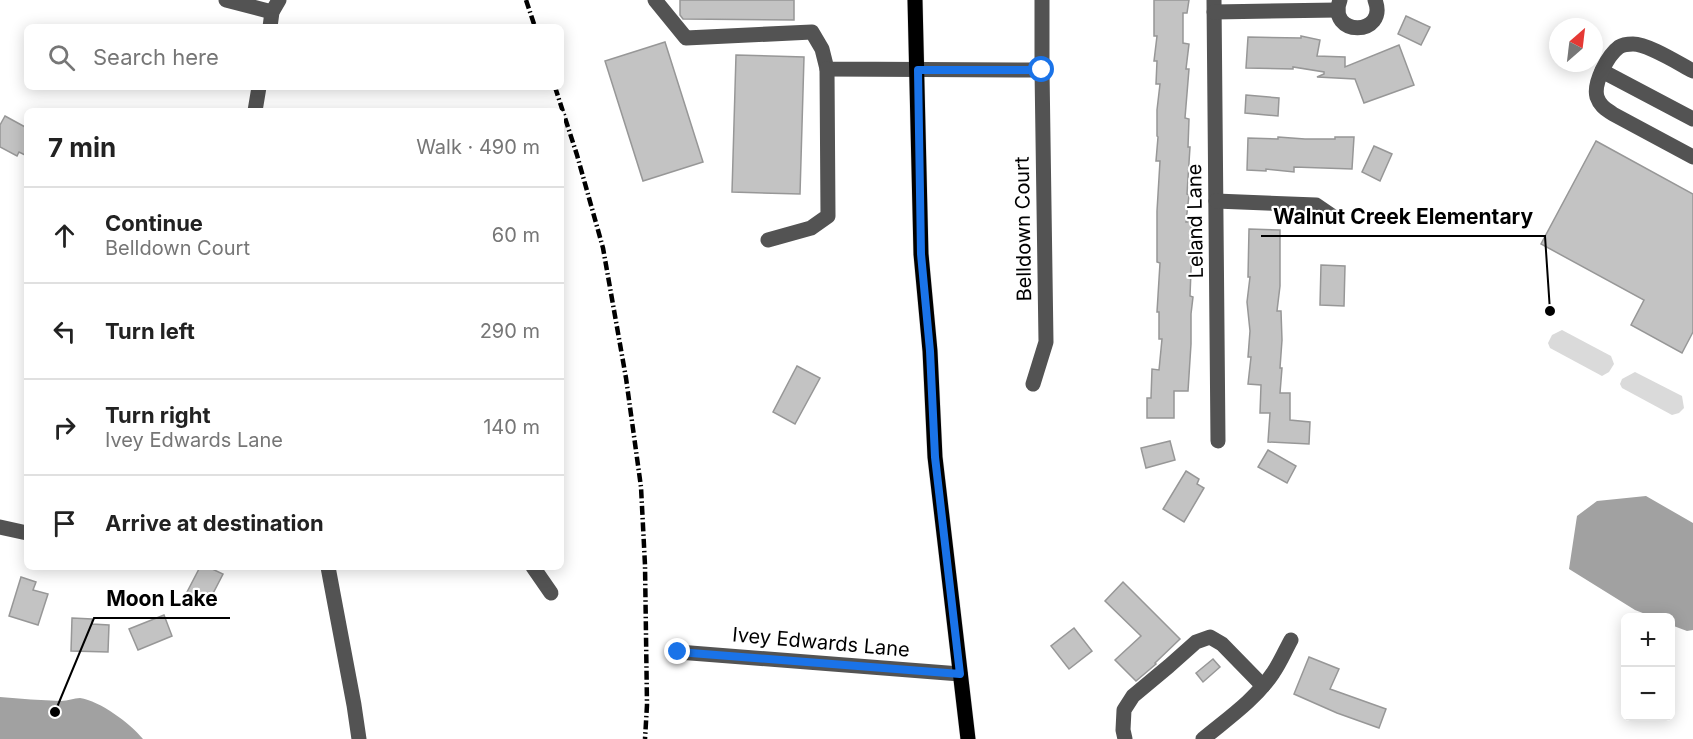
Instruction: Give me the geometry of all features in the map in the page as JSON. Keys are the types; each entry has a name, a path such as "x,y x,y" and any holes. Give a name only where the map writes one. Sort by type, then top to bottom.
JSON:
{"main road":[{"path":"915,0 921,254 930,351 935,457 968,739"}],"street":[{"path":"226,0 273,10"},
{"path":"655,0 686,38 812,32 822,49 827,69 828,216 811,228 768,240"},
{"name":"Belldown Court","path":"1033,384 1046,342 1042,0"},
{"path":"1214,6 1339,5 1339,16 1347,26 1360,28 1375,18 1377,11 1375,0"},
{"name":"Leland Lane","path":"1214,6 1218,441"},
{"path":"1603,68 1620,46 1631,44 1643,45 1693,71"},
{"path":"827,69 1042,70"},
{"path":"1603,71 1693,119"},
{"path":"1601,72 1596,96 1602,106 1693,157"},
{"path":"256,108 258,90"},
{"path":"1215,201 1316,205 1335,218"},
{"path":"0,527 24,532"},
{"path":"329,570 359,739"},
{"path":"535,570 550,593"},
{"path":"1125,739 1124,710 1133,696 1196,642 1210,637 1222,644 1263,686"},
{"path":"1203,739 1263,686 1274,672 1291,640"},
{"name":"Ivey Edwards Lane","path":"678,652 960,674"}],"shaded area":[{"path":"1562,330 1611,356 1614,364 1609,372 1602,376 1550,348 1548,343 1552,335"},
{"path":"1635,372 1682,396 1684,408 1672,415 1622,388 1620,384 1622,379"},
{"path":"1646,496 1693,523 1693,630 1687,631 1675,626 1675,613 1643,613 1635,610 1569,569 1577,516 1597,501"},
{"path":"0,697 61,701 80,698 88,700 114,714 143,739 0,739"}],"building":[{"path":"680,0 794,0 794,20 683,19 680,15"},
{"path":"1154,0 1189,0 1187,13 1183,13 1183,43 1189,44 1185,118 1189,119 1188,147 1190,147 1186,222 1191,222 1190,296 1193,297 1188,391 1174,391 1174,418 1147,418 1147,398 1151,398 1152,369 1159,370 1162,339 1159,339 1159,312 1157,312 1160,263 1157,262 1157,211 1160,161 1156,161 1160,84 1156,84 1157,61 1154,61 1157,36 1154,36"},
{"path":"1406,16 1430,27 1421,45 1398,34"},
{"path":"1301,36 1320,40 1317,56 1345,57 1345,67 1399,45 1414,85 1364,103 1355,79 1317,77 1324,72 1293,67 1293,69 1246,68 1248,37 1301,38"},
{"path":"665,42 703,162 643,181 605,61"},
{"path":"736,55 804,57 800,194 732,192"},
{"path":"1246,95 1279,98 1278,116 1245,113"},
{"path":"5,116 24,126 24,154 19,152 17,156 0,147 0,125"},
{"path":"1278,137 1335,139 1335,137 1354,137 1352,169 1294,167 1294,172 1266,169 1266,171 1247,170 1248,138 1278,139"},
{"path":"1596,141 1693,194 1693,332 1682,353 1631,325 1644,300 1541,244"},
{"path":"1374,146 1392,154 1380,181 1362,172"},
{"path":"1249,229 1280,230 1280,286 1277,311 1281,311 1280,393 1290,393 1290,420 1310,422 1309,444 1268,442 1270,413 1260,413 1261,385 1248,384 1251,357 1248,357 1250,331 1247,302 1250,277 1248,277"},
{"path":"1321,265 1345,266 1344,306 1320,305"},
{"path":"797,366 820,378 795,424 773,412"},
{"path":"1170,441 1175,460 1146,468 1141,448"},
{"path":"1268,450 1296,466 1287,483 1258,467"},
{"path":"1186,471 1199,479 1197,484 1204,488 1184,522 1163,509"},
{"path":"198,570 214,570 223,574 206,607 185,596"},
{"path":"21,577 36,582 33,590 48,594 38,625 9,616"},
{"path":"1123,582 1180,639 1136,681 1115,660 1141,636 1105,601"},
{"path":"164,615 172,636 138,650 129,629"},
{"path":"72,618 92,619 92,624 109,625 108,652 71,651"},
{"path":"1074,628 1092,651 1069,669 1051,646"},
{"path":"1309,657 1339,669 1330,689 1386,709 1379,728 1294,694"},
{"path":"1213,659 1220,667 1203,682 1196,673"}],"railway":[{"path":"526,0 534,24"},
{"path":"556,90 562,108"},
{"path":"564,115 603,248 626,378 641,487 645,565 647,705 645,739"}],"place":[{"name":"Walnut Creek Elementary","path":"1550,311"},
{"name":"Moon Lake","path":"55,712"}],"route":[{"path":"678,652 960,674 935,457 930,351 921,254 918,70 1042,70"}]}
